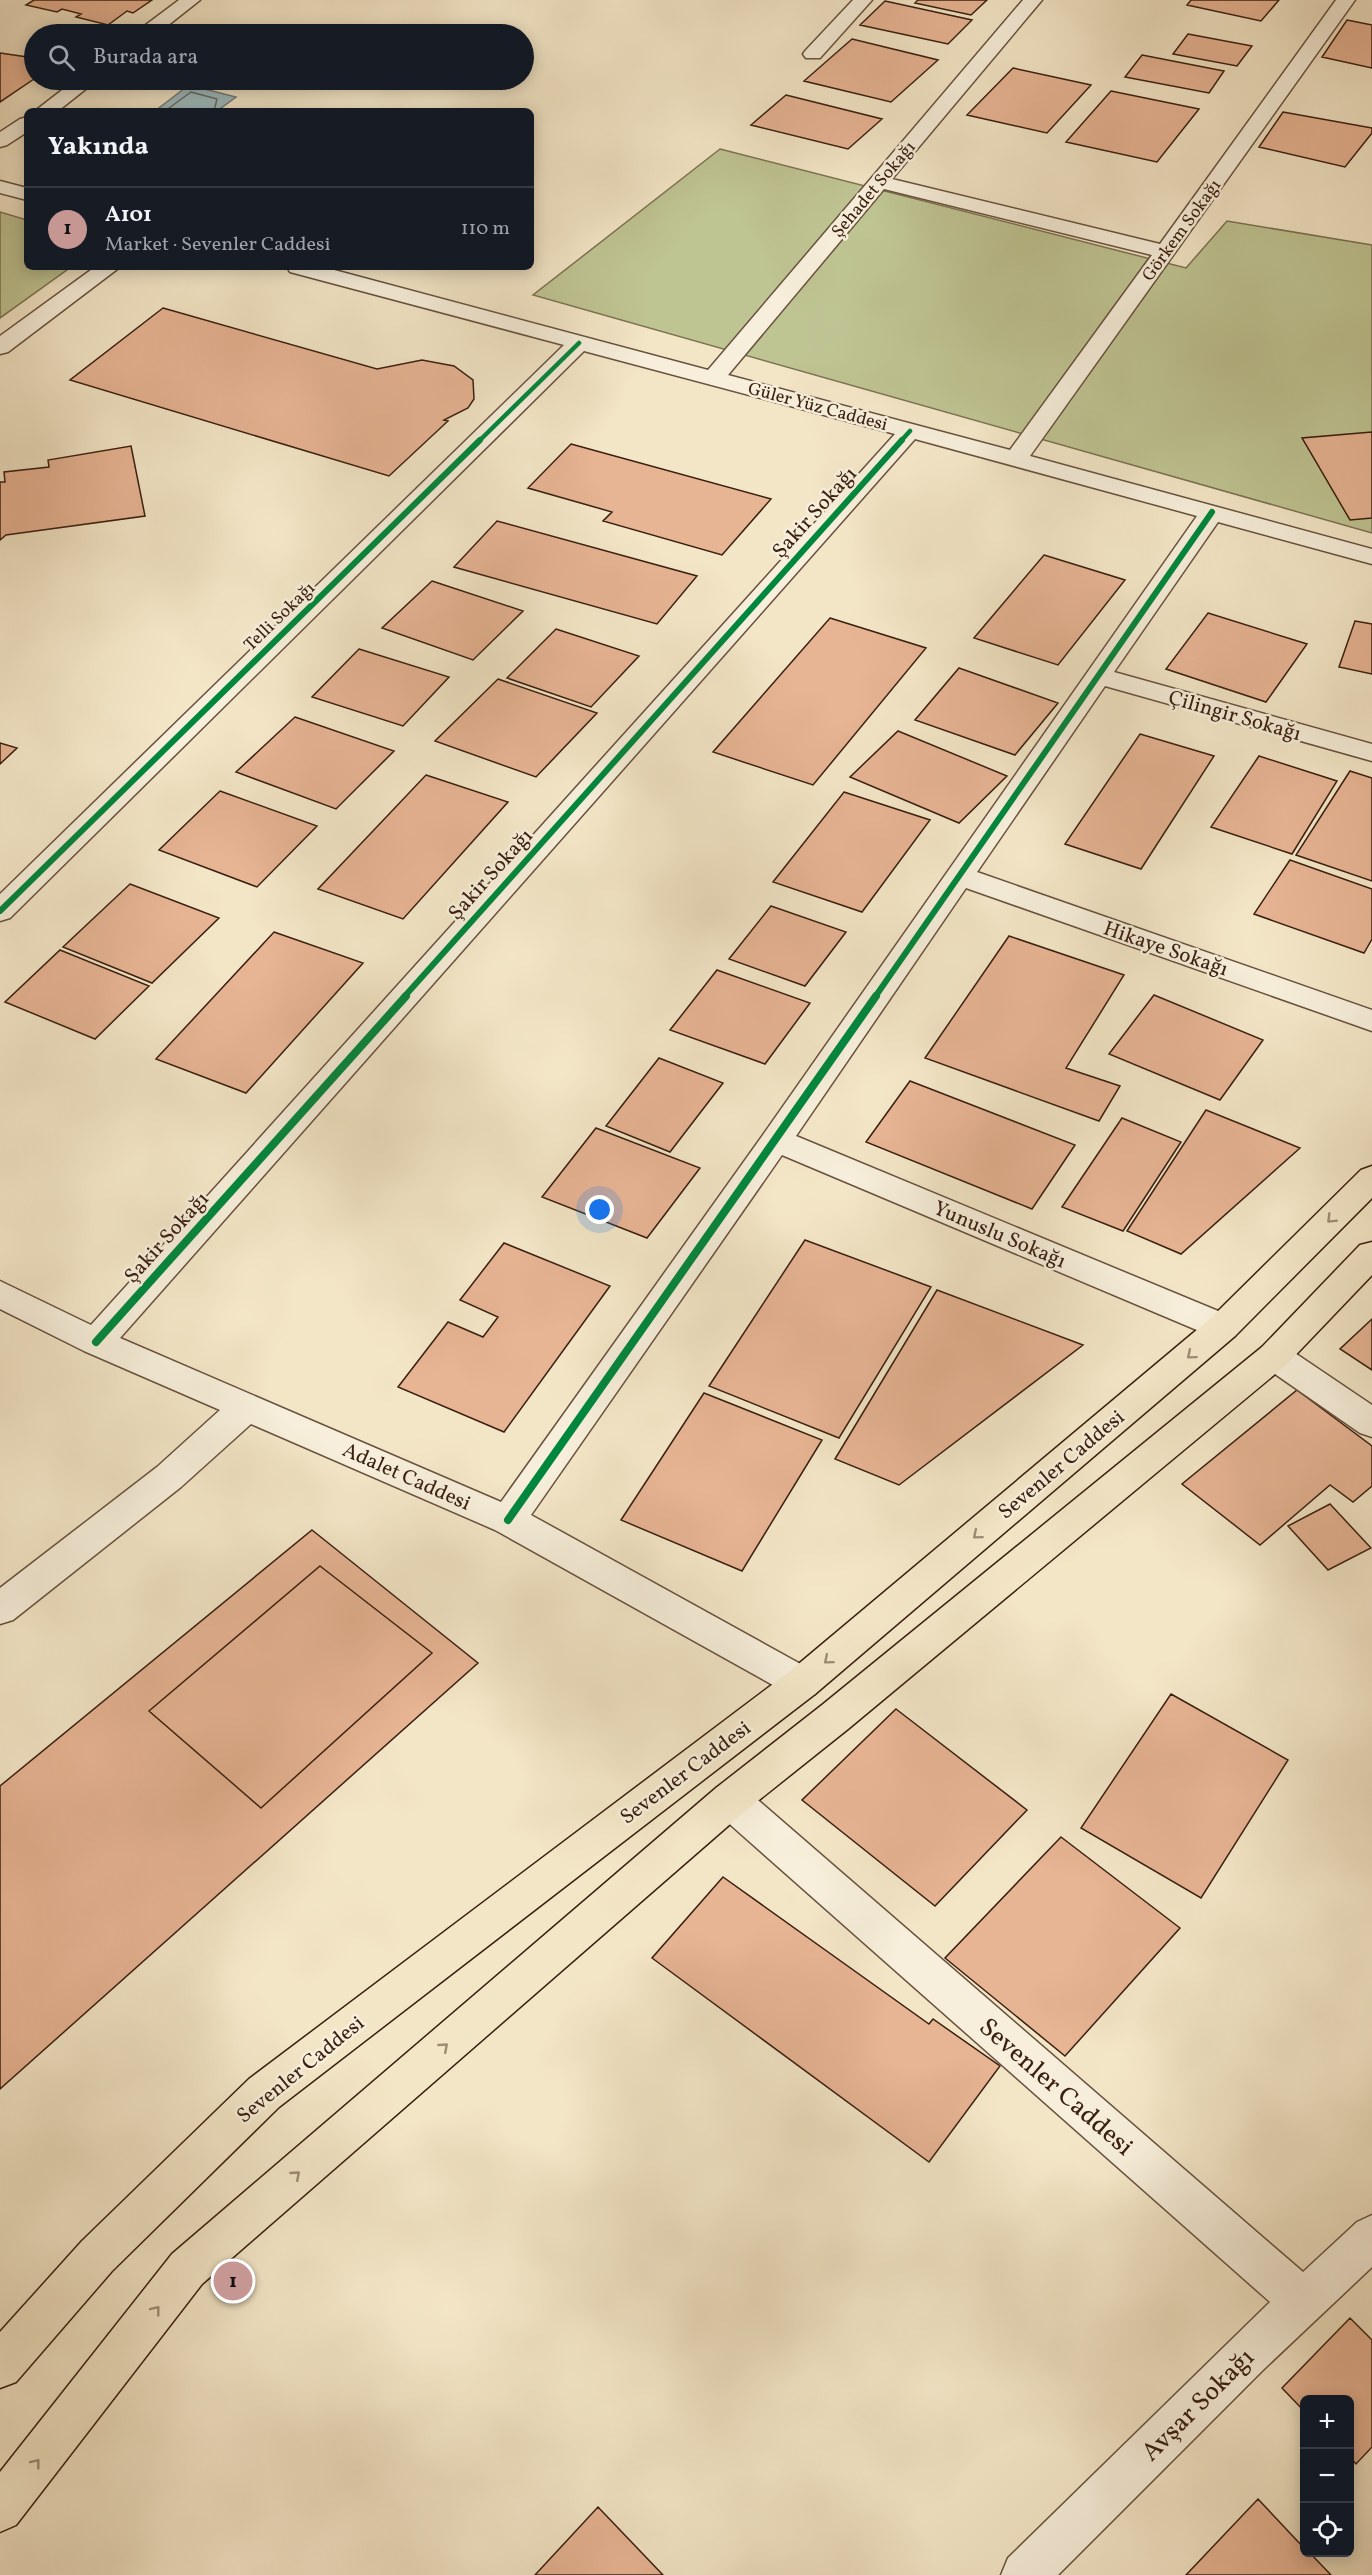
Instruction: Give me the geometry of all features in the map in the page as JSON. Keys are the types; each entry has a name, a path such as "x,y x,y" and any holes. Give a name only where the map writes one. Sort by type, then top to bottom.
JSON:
{"main road":[{"name":"Sevenler Caddesi","path":"0,2366 97,2256 264,2093 802,1683 1223,1327 1372,1178"},
{"path":"0,2509 187,2270 730,1800 835,1717 1274,1356 1372,1254"},
{"path":"802,1683 835,1717"}],"street":[{"path":"159,24 191,0"},
{"path":"813,54 863,0"},
{"name":"Şehadet Sokağı","path":"713,378 1033,0"},
{"name":"Görkem Sokağı","path":"1016,459 1346,0"},
{"path":"49,108 73,90"},
{"path":"0,141 24,125"},
{"path":"879,182 1165,252"},
{"path":"0,187 24,193"},
{"path":"0,347 105,270"},
{"name":"Güler Yüz Caddesi","path":"309,270 1016,459 1372,557"},
{"name":"Telli Sokağı","path":"0,911 579,343"},
{"name":"Şakir Sokağı","path":"96,1341 910,431"},
{"path":"508,1520 776,1140 1212,512"},
{"name":"Çilingir Sokağı","path":"1098,676 1372,753"},
{"name":"Hikaye Sokağı","path":"960,876 1372,1021"},
{"name":"Yunuslu Sokağı","path":"776,1140 1223,1327"},
{"name":"Adalet Caddesi","path":"0,1294 96,1341 508,1520 802,1683"},
{"path":"1274,1356 1372,1423"},
{"path":"0,1609 169,1477 248,1407"},
{"name":"Sevenler Caddesi","path":"730,1800 1303,2301"},
{"name":"Avşar Sokağı","path":"1025,2575 1303,2301 1372,2237"}],"green space":[{"path":"720,149 1186,268 1227,221 1372,245 1372,533 533,295"},
{"path":"0,212 24,219 24,270 67,270 0,318"}],"water":[{"path":"182,90 209,90 236,97 221,108 159,108"}],"building":[{"path":"34,0 152,0 133,13 127,11 109,24 76,17 81,14 62,9 57,12 26,5"},
{"path":"918,0 987,0 971,15 915,3"},
{"path":"1191,0 1279,0 1261,21 1187,5"},
{"path":"885,1 972,20 948,44 860,25"},
{"path":"1347,20 1372,25 1372,68 1322,57"},
{"path":"1188,34 1252,46 1237,66 1173,54"},
{"path":"852,39 938,60 891,102 804,81"},
{"path":"0,53 24,57 24,86 0,102"},
{"path":"1142,55 1224,71 1209,93 1125,77"},
{"path":"1013,68 1091,85 1047,133 967,115"},
{"path":"1111,91 1199,109 1157,162 1066,142"},
{"path":"786,95 882,119 848,149 751,125"},
{"path":"1283,112 1372,128 1372,133 1345,167 1259,147"},
{"path":"163,308 377,369 422,360 454,366 473,380 474,399 468,408 444,420 448,421 389,476 70,380"},
{"path":"1372,432 1372,518 1350,520 1302,438"},
{"path":"571,444 771,499 722,555 603,521 612,512 528,488"},
{"path":"131,446 145,516 6,535 0,540 0,482 5,482 4,472 49,467 48,460"},
{"path":"497,521 697,576 657,624 454,567"},
{"path":"1044,555 1125,580 1058,665 974,638"},
{"path":"432,581 523,611 473,660 382,628"},
{"path":"1208,613 1307,644 1266,702 1166,669"},
{"path":"830,618 926,648 813,785 713,752"},
{"path":"1355,621 1372,624 1372,674 1339,667"},
{"path":"556,629 639,656 591,707 507,678"},
{"path":"359,649 449,677 403,726 312,697"},
{"path":"959,668 1058,703 1015,755 915,720"},
{"path":"498,679 597,713 536,777 435,741"},
{"path":"295,717 394,751 336,809 236,772"},
{"path":"898,731 1007,776 959,823 850,777"},
{"path":"1140,734 1214,756 1141,869 1065,844"},
{"path":"0,743 17,748 0,764"},
{"path":"1259,756 1337,781 1292,854 1211,827"},
{"path":"1350,771 1372,778 1372,881 1296,855"},
{"path":"426,775 508,802 403,919 318,889"},
{"path":"220,791 317,826 257,887 159,850"},
{"path":"844,792 930,820 862,912 773,882"},
{"path":"1290,860 1372,889 1372,939 1364,953 1254,914"},
{"path":"130,884 219,918 152,983 63,947"},
{"path":"771,906 846,932 805,986 729,959"},
{"path":"274,932 363,963 246,1093 156,1059"},
{"path":"1009,936 1124,975 1066,1068 1120,1086 1099,1121 925,1058"},
{"path":"60,950 149,986 95,1039 5,1002"},
{"path":"717,970 810,1003 765,1064 670,1030"},
{"path":"1154,995 1263,1040 1220,1100 1109,1054"},
{"path":"659,1058 723,1083 670,1152 606,1126"},
{"path":"910,1081 1075,1145 1032,1209 866,1142"},
{"path":"1206,1110 1300,1148 1181,1254 1127,1231"},
{"path":"1122,1118 1181,1142 1123,1231 1062,1207"},
{"path":"596,1128 700,1168 647,1238 542,1197"},
{"path":"805,1240 931,1287 839,1438 709,1386"},
{"path":"504,1243 610,1286 504,1432 398,1387 448,1322 483,1337 498,1317 460,1300"},
{"path":"937,1290 1083,1345 899,1485 835,1459"},
{"path":"1372,1319 1372,1370 1340,1349"},
{"path":"1297,1390 1372,1446 1372,1486 1353,1502 1330,1485 1260,1545 1182,1484"},
{"path":"704,1393 822,1440 742,1571 621,1520"},
{"path":"1330,1504 1371,1548 1328,1570 1288,1526"},
{"path":"312,1530 478,1663 0,2089 0,1786"},
{"path":"320,1566 432,1653 261,1808 149,1711"},
{"path":"1171,1694 1288,1760 1201,1898 1081,1828"},
{"path":"896,1709 1027,1810 935,1906 802,1800"},
{"path":"1061,1837 1180,1928 1065,2056 945,1958"},
{"path":"723,1877 929,2024 933,2019 1000,2066 929,2162 652,1958"},
{"path":"1350,2318 1372,2340 1372,2447 1356,2464 1354,2462 1354,2395 1300,2395 1300,2407 1282,2388"},
{"path":"1258,2499 1300,2544 1300,2557 1314,2557 1331,2575 1186,2575"},
{"path":"598,2507 663,2575 535,2575"}],"cycle path":[{"path":"0,911 579,343"},
{"path":"96,1342 910,431"},
{"path":"508,1520 776,1140 1212,512"}],"place":[{"name":"A101","path":"233,2281"}]}
